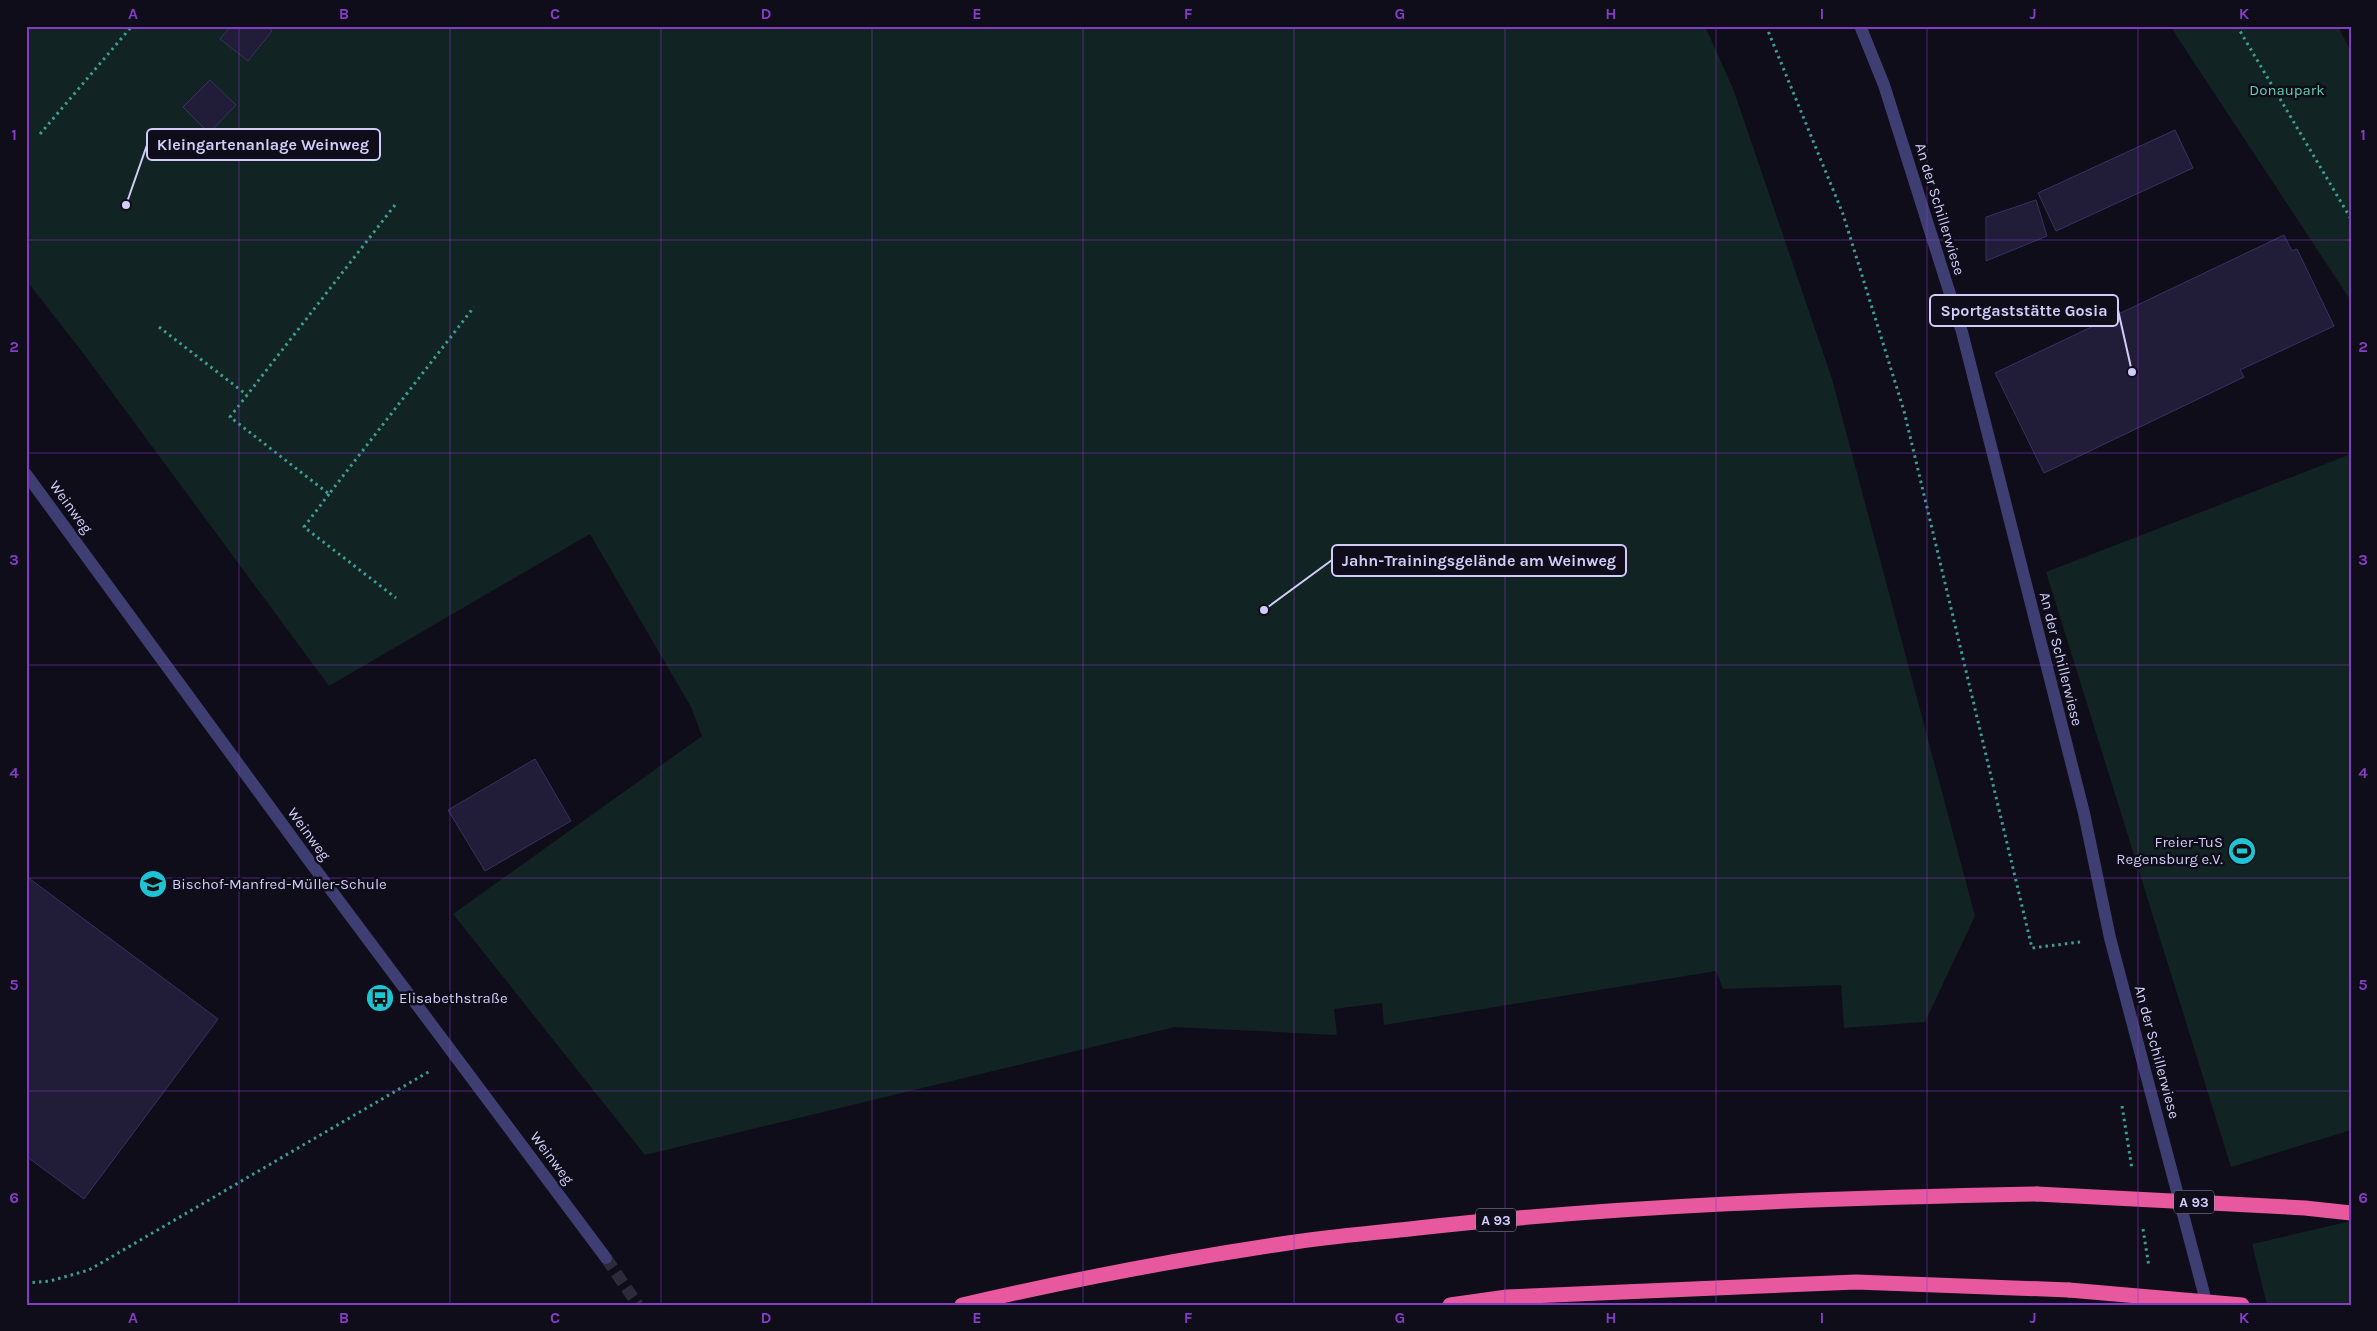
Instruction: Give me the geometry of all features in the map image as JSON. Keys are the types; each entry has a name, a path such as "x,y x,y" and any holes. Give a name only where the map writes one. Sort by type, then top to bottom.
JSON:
{"highway":[{"name":"A 93","path":"962,1305 1064,1281 1290,1242 1476,1222 1643,1208 1814,1199 2037,1194 2305,1208 2351,1213"},
{"path":"1450,1305 1507,1297 1856,1282 2070,1290 2242,1305"},
{"path":"1476,1305 1507,1297"}],"street":[{"name":"An der Schillerwiese","path":"1861,28 1884,85 1962,332 2084,813 2110,938 2207,1305"},
{"name":"Weinweg","path":"26,474 310,862 606,1258"}],"path":[{"path":"40,134 132,26"},
{"path":"1766,26 1843,214 1904,411 2032,948 2110,938"},
{"path":"2237,26 2351,218"},
{"path":"328,494 230,417 395,205"},
{"path":"396,598 304,527 474,307"},
{"path":"159,327 247,395"},
{"path":"26,1283 50,1281 90,1270 456,1056"},
{"path":"2121,1103 2133,1170"},
{"path":"2142,1228 2151,1276"}],"green space":[{"path":"26,26 1705,26 1734,91 1832,379 1975,916 1925,1022 1844,1028 1841,985 1723,989 1716,971 1384,1025 1382,1003 1334,1009 1337,1035 1175,1027 645,1155 453,914 702,736 691,707 590,534 329,686 83,353 26,280"},
{"name":"Donaupark","path":"2170,26 2338,26 2351,52 2351,301"},
{"name":"Freier-TuS Regensburg e.V.","path":"2351,454 2351,1130 2231,1167 2046,572"},
{"path":"2351,1221 2351,1305 2267,1305 2252,1244"}],"building":[{"path":"231,26 266,26 272,31 248,61 220,39"},
{"path":"210,80 236,105 209,133 183,107"},
{"path":"2175,130 2193,168 2056,231 2038,193"},
{"path":"2036,200 2047,236 1986,261 1986,217"},
{"path":"2284,235 2292,251 2297,249 2334,326 2240,370 2244,377 2044,473 1995,373"},
{"path":"535,759 571,821 485,871 448,810"},
{"path":"26,876 218,1019 84,1199 26,1156"}],"tunnel":[{"path":"606,1258 638,1305"}],"place":[{"name":"Kleingartenanlage Weinweg","path":"126,205"},
{"name":"Sportgaststätte Gosia","path":"2132,372"},
{"name":"Jahn-Trainingsgelände am Weinweg","path":"1264,610"},
{"name":"Freier-TuS Regensburg e.V.","path":"2242,851"},
{"name":"Bischof-Manfred-Müller-Schule","path":"153,884"},
{"name":"Elisabethstraße","path":"380,998"}]}
